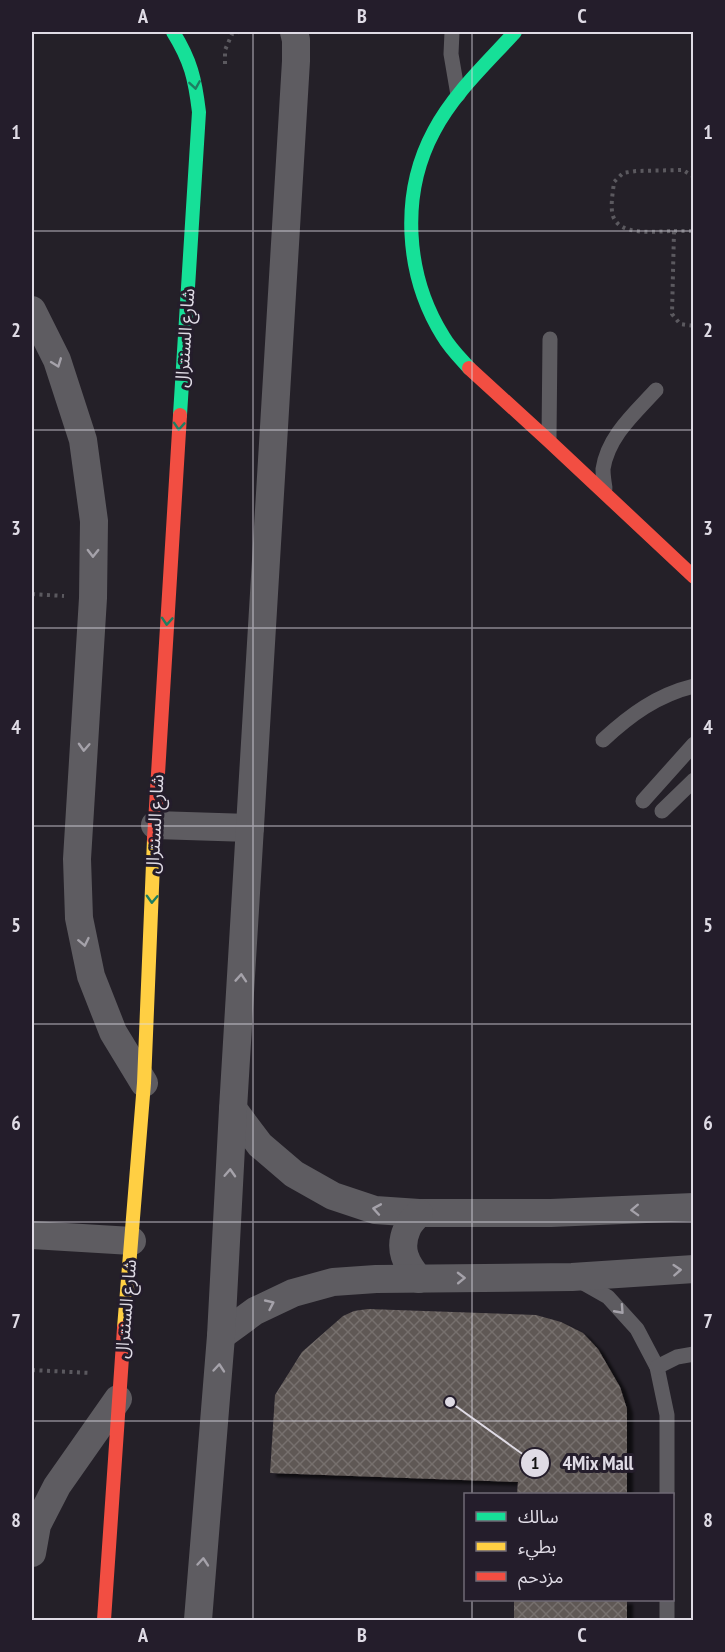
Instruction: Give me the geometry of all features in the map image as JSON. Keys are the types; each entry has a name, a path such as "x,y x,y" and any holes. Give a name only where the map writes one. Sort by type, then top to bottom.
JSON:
{"street":[{"name":"شارع السنترال","path":"104,1620 119,1387 144,1083 155,825 199,112 195,79 183,48 173,32"},
{"path":"198,1620 221,1336 296,61 294,32"},
{"path":"515,32 458,95 434,131 418,171 411,213 413,256 424,298 443,337 470,370 693,577"},
{"path":"32,310 57,360 83,440 94,521 93,598 77,859 79,918 92,976 113,1032 144,1083"},
{"path":"155,825 250,828"},
{"path":"233,1109 260,1145 294,1174 333,1196 375,1210 419,1213 551,1213 693,1207"},
{"path":"419,1213 407,1228 403,1246 407,1265 419,1279"},
{"path":"32,1235 132,1241"},
{"path":"221,1336 255,1311 293,1293 333,1282 376,1279 572,1277 693,1269"},
{"path":"32,1553 37,1525 57,1486 119,1387"}],"lane":[{"path":"452,32 451,54 458,95"},
{"path":"549,441 550,339"},
{"path":"605,494 603,470 610,446 623,426 656,390"},
{"path":"603,740 627,718 654,700 693,686"},
{"path":"643,801 693,744"},
{"path":"662,811 693,780"},
{"path":"572,1277 608,1297 637,1329 657,1367 667,1415 667,1493"},
{"path":"657,1367 677,1357 693,1354"},
{"path":"667,1601 667,1620"}],"path":[{"path":"224,74 225,50 232,34 239,32"},
{"path":"693,177 683,170 623,173 614,182 612,214 618,224 627,230 693,231"},
{"path":"674,231 672,314 680,324 693,326"},
{"path":"32,1370 119,1387"}],"building":[{"path":"368,1309 536,1315 561,1322 583,1333 598,1349 620,1387 627,1409 627,1493 517,1493 518,1482 270,1473 275,1395 302,1352 343,1316 354,1311"},
{"path":"514,1601 627,1601 627,1620 514,1620"}],"traffic: fast":[{"path":"173,32 191,71 199,112 180,415"},
{"path":"469,368 443,336 430,312 421,287 414,261 412,207 423,155 442,117 472,79 515,32"}],"traffic: slow":[{"path":"124,1328 144,1083 154,839"}],"traffic: jam":[{"path":"469,368 694,577"},
{"path":"154,839 180,415"},
{"path":"104,1620 124,1328"}],"place":[{"name":"4Mix Mall","path":"450,1402"}]}
